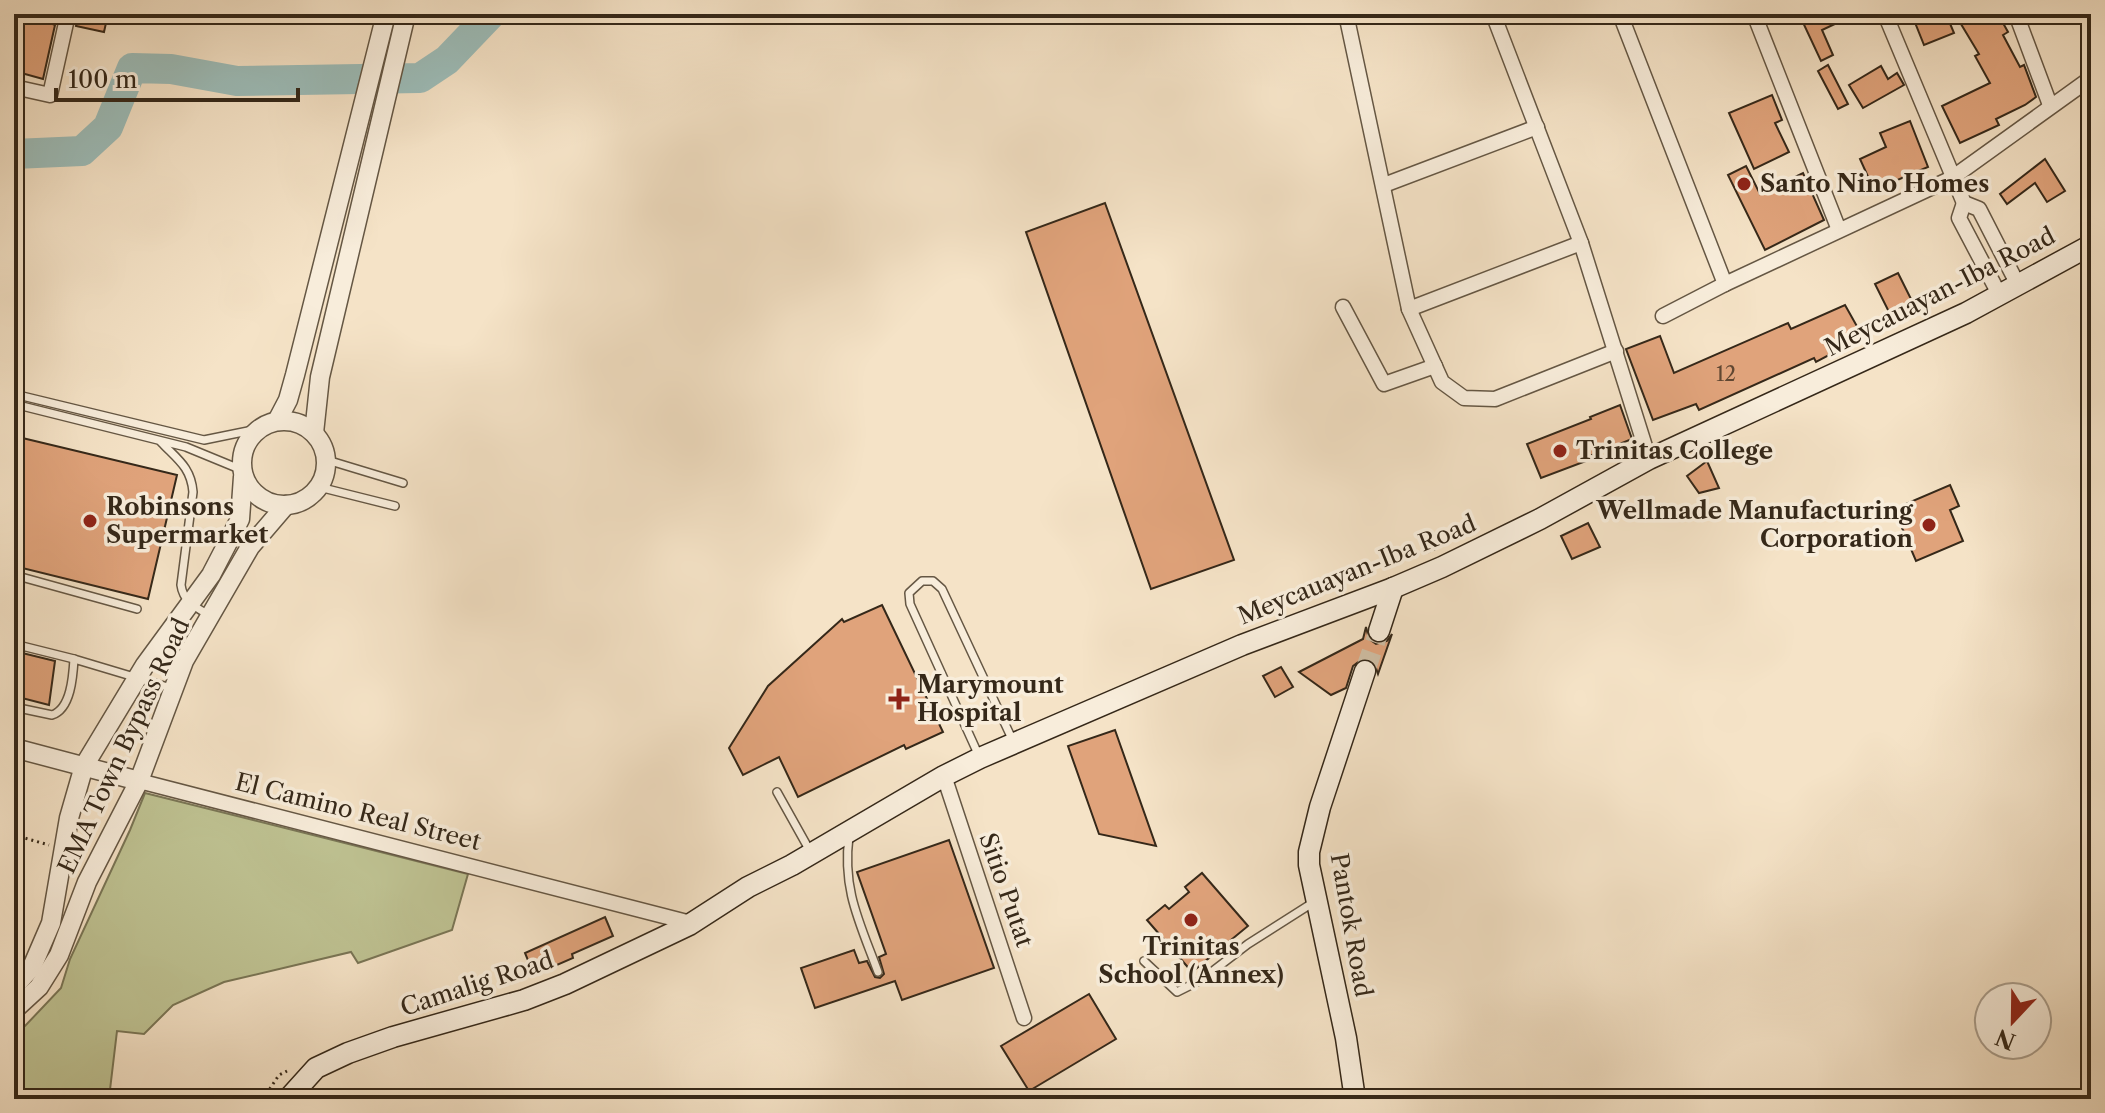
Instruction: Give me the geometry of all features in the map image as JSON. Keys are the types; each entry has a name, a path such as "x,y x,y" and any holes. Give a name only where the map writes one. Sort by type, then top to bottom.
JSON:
{"main road":[{"name":"Meycauayan-Iba Road","path":"689,925 748,887 980,758 1242,645 1393,588 1540,519 1649,459 1917,336 2091,245"},
{"path":"1379,631 1393,588"},
{"name":"Pantok Road","path":"1355,1099 1309,852 1320,807 1365,671"},
{"name":"Camalig Road","path":"288,1099 316,1068 348,1053 524,1000 565,984 689,925"}],"street":[{"path":"14,87 50,95 67,16 49,14"},
{"path":"277,421 288,400 295,375 386,14"},
{"path":"314,433 320,377 406,14"},
{"path":"1346,14 1409,309 1442,382 1464,398 1495,399 1616,351"},
{"path":"1493,14 1581,243 1649,459"},
{"path":"1620,14 1725,284"},
{"path":"1754,14 1839,230"},
{"path":"1885,14 1964,203 1979,209 2017,283"},
{"path":"2016,14 2050,105"},
{"path":"376,54 395,59"},
{"path":"1663,316 1952,178 2091,78"},
{"path":"1384,185 1537,127"},
{"path":"1964,203 1959,218 1999,294"},
{"path":"1409,309 1581,243"},
{"path":"1977,252 1996,243"},
{"path":"1343,307 1384,384 1435,366"},
{"path":"277,421 297,422 314,433 325,450 327,460 319,487 305,500 286,505 267,501 258,495 243,473 245,447 258,429 277,421"},
{"name":"EMA Town Bypass Road","path":"14,987 32,967 51,923 69,818 84,766 137,677 211,575 240,519 243,473"},
{"name":"EMA Town Bypass Road","path":"14,1010 39,987 59,955 87,882 139,781 184,661 250,547 286,505"},
{"name":"El Camino Real Street","path":"14,748 689,925"},
{"name":"Sitio Putat","path":"944,776 1024,1018"}],"lane":[{"path":"14,394 204,440 258,429"},
{"path":"14,404 201,451 243,473"},
{"path":"161,442 162,431"},
{"path":"161,442 188,467 192,479 182,594 190,604 211,616"},
{"path":"327,460 403,483"},
{"path":"319,487 395,506"},
{"path":"14,575 137,609"},
{"path":"980,758 910,604 909,593 922,581 933,581 942,589 1014,743"},
{"path":"14,644 173,689"},
{"path":"14,707 52,715 59,713 66,705 74,659"},
{"path":"777,792 811,853"},
{"path":"849,831 846,856 851,900 878,972"},
{"path":"1144,961 1177,992 1201,980 1248,944 1317,900"}],"path":[{"path":"14,835 65,849"}],"green space":[{"path":"145,793 468,874 452,930 358,963 351,952 224,982 173,1005 144,1034 117,1031 109,1098 14,1099 14,1031 25,1026 61,988 70,959"}],"building":[{"path":"14,14 55,25 43,79 14,71"},
{"path":"78,14 108,14 104,32 76,26"},
{"path":"1799,14 1856,14 1822,30 1833,55 1821,61"},
{"path":"1929,14 1946,14 1954,33 1924,45 1914,20"},
{"path":"1977,14 1998,14 2008,32 2003,35 2020,67 2024,65 2036,97 1996,119 1999,125 1960,143 1942,106 1990,83 1975,56 1979,54 1961,24"},
{"path":"1828,65 1848,104 1838,109 1818,71"},
{"path":"1881,66 1888,79 1897,73 1904,85 1863,108 1849,85"},
{"path":"1772,95 1782,120 1775,123 1789,152 1754,169 1729,113"},
{"path":"1910,121 1928,167 1874,190 1860,159 1886,147 1880,133"},
{"path":"2045,159 2065,191 2047,202 2035,183 2007,204 2000,194"},
{"path":"1746,166 1760,194 1803,173 1824,220 1765,250 1728,175"},
{"path":"1105,203 1234,560 1151,589 1026,232"},
{"path":"1898,273 1917,311 1894,322 1875,284"},
{"path":"1845,305 1863,337 1816,362 1814,358 1699,410 1696,404 1653,420 1626,349 1660,336 1674,373 1788,323 1791,329"},
{"path":"1620,405 1632,439 1592,455 1594,458 1541,478 1527,444"},
{"name":"Robinsons Supermarket","path":"14,436 177,475 148,599 14,566"},
{"path":"1707,461 1719,488 1699,493 1687,476"},
{"name":"Wellmade Manufacturing Corporation","path":"1950,485 1959,506 1950,510 1963,541 1916,561 1894,509"},
{"path":"1588,523 1600,547 1572,559 1561,536"},
{"path":"882,605 943,732 906,749 904,745 798,797 779,757 743,775 729,748 768,686 842,619 844,622"},
{"path":"1366,627 1369,639 1376,644 1387,641 1392,634 1378,674 1374,662 1362,659 1353,666 1346,688 1331,695 1299,672 1363,639"},
{"path":"14,651 55,661 49,705 14,696"},
{"path":"1281,667 1293,687 1275,697 1263,676"},
{"path":"1115,730 1156,846 1099,834 1068,746"},
{"path":"949,840 994,968 902,1000 895,981 815,1008 801,968 854,950 859,963 867,961 875,977 880,978 884,974 879,957 886,954 857,872"},
{"path":"1202,873 1248,926 1192,972 1147,920 1165,905 1169,909 1189,892 1185,887"},
{"path":"605,917 613,936 534,975 525,953"},
{"path":"1089,994 1116,1039 1029,1091 1001,1046"}],"waterway":[{"path":"14,154 82,151 108,127 132,68 171,69 237,81 420,78 447,60 491,14"}],"tunnel":[{"path":"1365,671 1379,631"}],"place":[{"name":"Santo Nino Homes","path":"1744,184"},
{"name":"Trinitas College","path":"1560,451"},
{"name":"Robinsons Supermarket","path":"90,521"},
{"name":"Wellmade Manufacturing Corporation","path":"1929,525"},
{"name":"Marymount Hospital","path":"899,699"},
{"name":"Trinitas School (Annex)","path":"1191,920"}]}
